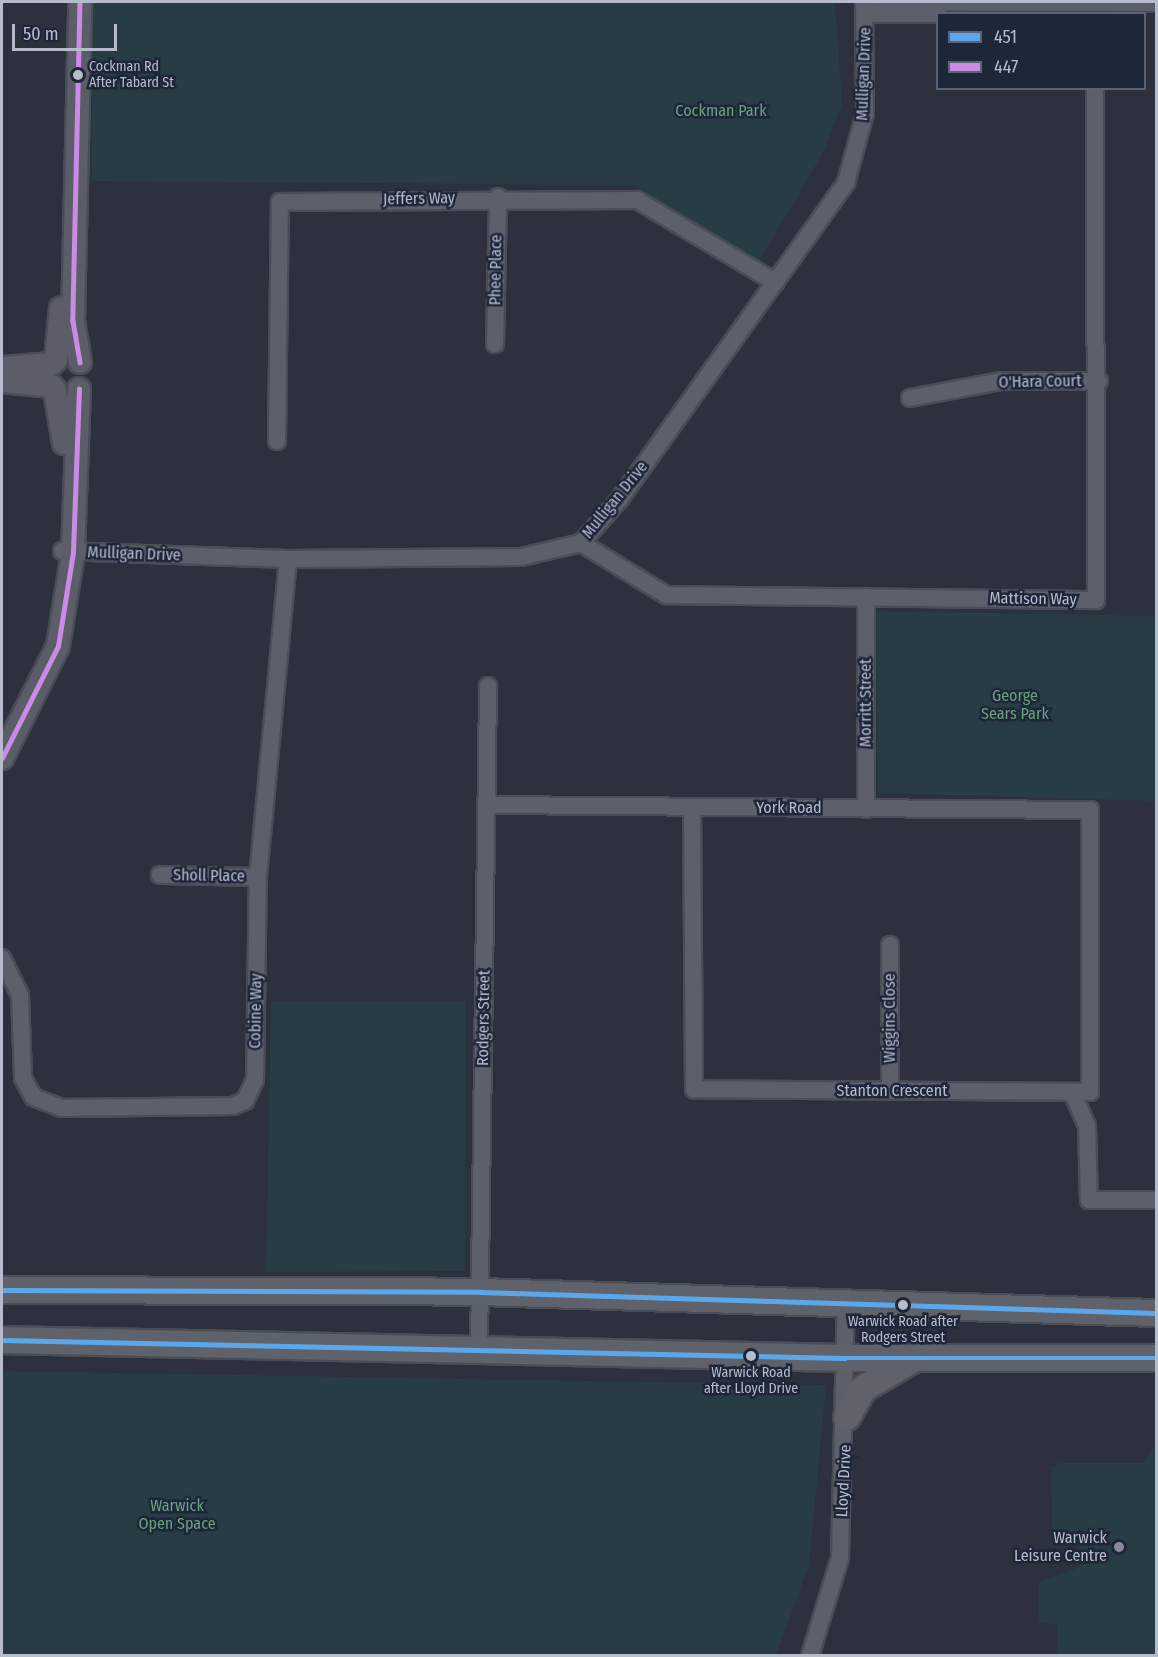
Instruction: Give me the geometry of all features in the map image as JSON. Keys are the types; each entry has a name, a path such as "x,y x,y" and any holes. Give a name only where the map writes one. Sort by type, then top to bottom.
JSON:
{"main road":[{"path":"2,737 45,643 68,551 64,439 54,375 66,200 69,2"},
{"path":"2,759 58,646 68,551 79,389 86,376 80,362 73,321 80,2"},
{"path":"2,381 54,375 69,357 80,362"},
{"path":"2,368 54,375 67,394 79,389"},
{"path":"2,1290 480,1293 846,1301 1156,1313"},
{"path":"2,1340 845,1358 920,1356 1156,1358"},
{"path":"847,1417 864,1388 920,1356"}],"street":[{"path":"864,6 1094,8 1156,3"},
{"path":"864,6 936,14"},
{"name":"Mulligan Drive","path":"68,551 288,559 521,557 581,543 619,501 846,183 858,149 865,113 864,6"},
{"name":"Mattison Way","path":"581,543 666,595 1095,600 1099,381 1095,90"},
{"name":"Jeffers Way","path":"277,441 280,202 498,197 637,200 775,282"},
{"name":"Phee Place","path":"495,344 498,197"},
{"name":"O'Hara Court","path":"910,398 1001,381 1099,381"},
{"name":"Cobine Way","path":"2,958 20,995 23,1078 33,1097 61,1108 233,1106 245,1101 255,1080 258,877 288,559"},
{"name":"Morritt Street","path":"866,597 866,808"},
{"name":"Rodgers Street","path":"479,1350 488,686"},
{"name":"York Road","path":"488,805 1090,810 1090,1092 1071,1092"},
{"name":"Stanton Crescent","path":"692,807 694,1089 1071,1092"},
{"name":"Sholl Place","path":"160,875 258,877"},
{"name":"Wiggins Close","path":"890,945 890,1090"},
{"path":"1071,1092 1087,1125 1089,1200 1156,1200"},
{"name":"Lloyd Drive","path":"810,1656 840,1558 847,1417 846,1301"}],"green space":[{"name":"Cockman Park","path":"91,2 835,2 842,104 824,151 756,267 635,185 92,181"},
{"name":"George Sears Park","path":"876,611 1156,616 1156,801 878,793"},
{"path":"465,1001 465,1271 266,1272 271,1002"},
{"name":"Warwick Open Space","path":"2,1371 826,1385 809,1565 776,1655 2,1655"},
{"name":"Warwick Leisure Centre","path":"1156,1442 1156,1655 1057,1655 1058,1624 1038,1623 1039,1582 1082,1566 1087,1556 1078,1545 1052,1542 1051,1468 1060,1463 1144,1463"}],"transit line":[{"name":"447","path":"80,2 73,321 80,362"},
{"name":"447","path":"2,758 58,646 73,552 79,389"},
{"name":"451","path":"2,1290 480,1292 1156,1313"},
{"name":"451","path":"2,1340 845,1358 1156,1358"}],"place":[{"name":"Cockman Rd After Tabard St","path":"78,75"},
{"name":"Warwick Road after Rodgers Street","path":"903,1305"},
{"name":"Warwick Road after Lloyd Drive","path":"751,1356"},
{"name":"Warwick Leisure Centre","path":"1119,1547"}]}
